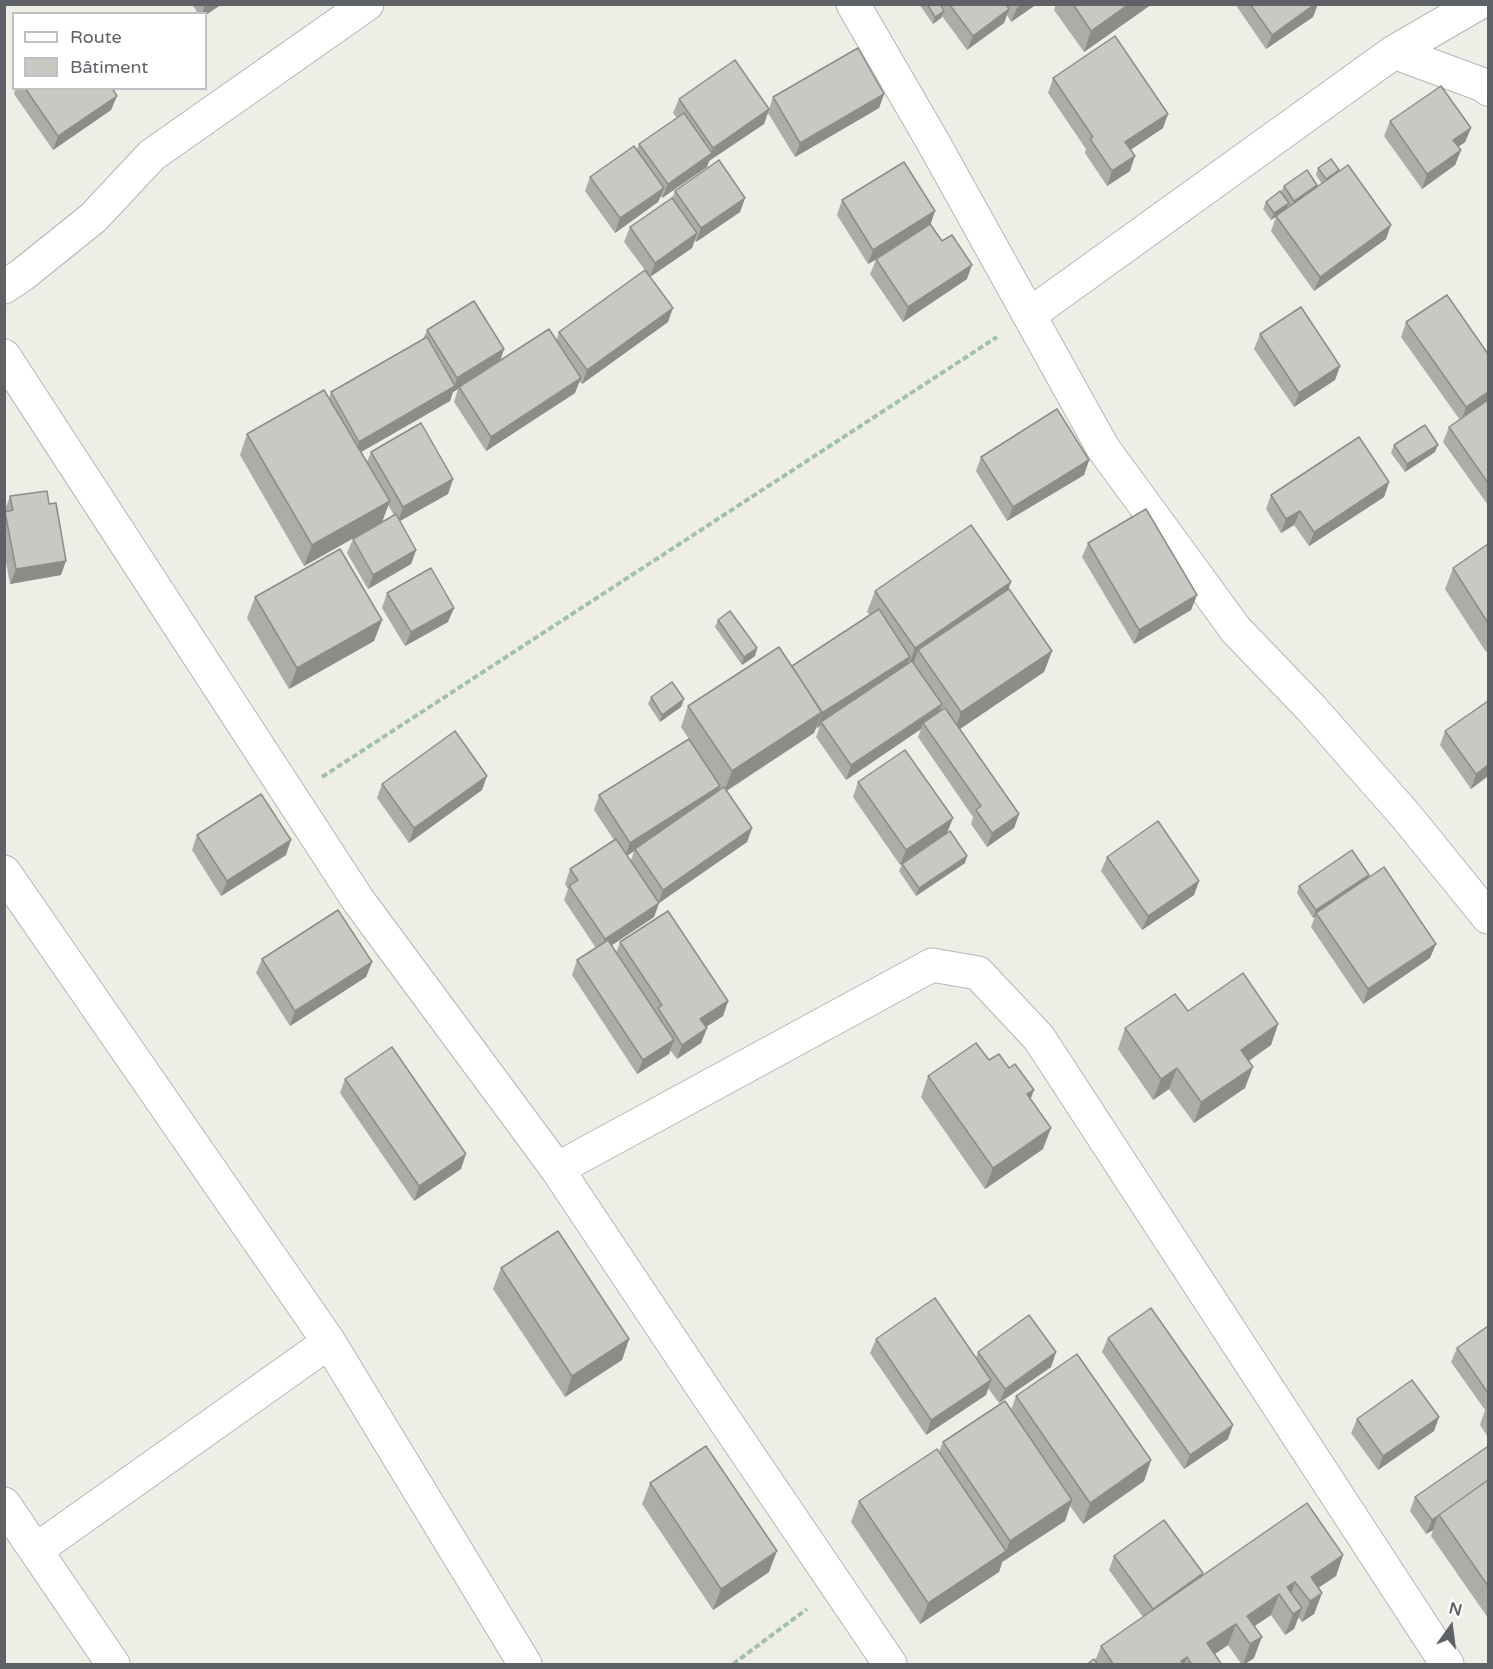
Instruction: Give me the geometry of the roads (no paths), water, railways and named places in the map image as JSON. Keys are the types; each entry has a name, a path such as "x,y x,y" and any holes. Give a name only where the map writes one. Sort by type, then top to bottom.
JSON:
{"street":[{"path":"4,287 93,218 152,155 368,4"},
{"path":"853,4 933,141 1103,448 1236,630 1311,708 1406,816 1488,917"},
{"path":"1029,315 1394,52 1477,4"},
{"path":"1394,52 1486,86 1488,89"},
{"path":"4,356 358,900 557,1169 890,1665"},
{"path":"4,872 329,1342 525,1665"},
{"path":"557,1169 932,965 978,973 1039,1038 1447,1665"},
{"path":"36,1550 329,1342"},
{"path":"4,1504 113,1665"}]}
